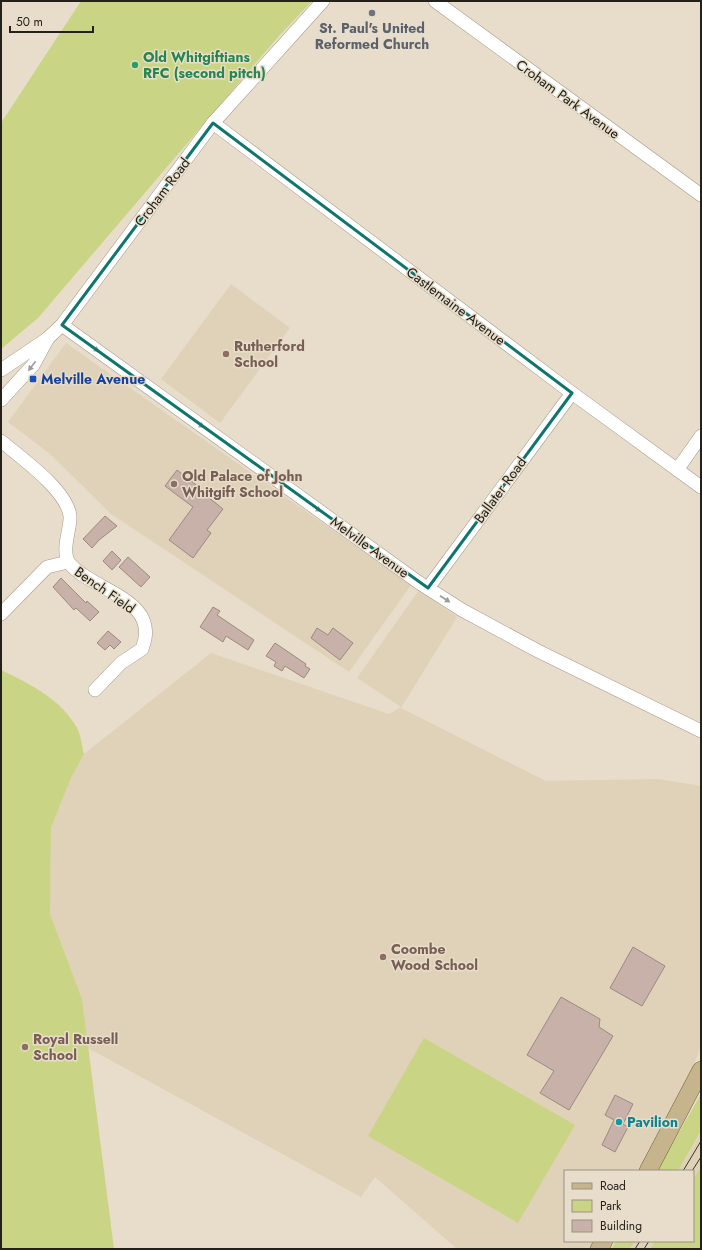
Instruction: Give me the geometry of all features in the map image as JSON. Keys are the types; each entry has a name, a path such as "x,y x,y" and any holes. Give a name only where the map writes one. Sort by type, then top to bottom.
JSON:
{"main road":[{"path":"649,1170 701,1070"}],"street":[{"name":"Croham Road","path":"1,400 11,391 34,364 48,338 62,325 213,123 323,1"},
{"name":"Croham Park Avenue","path":"435,1 701,195"},
{"name":"Castlemaine Avenue","path":"213,123 572,393 701,487"},
{"name":"Melville Avenue","path":"62,325 428,588 462,610 538,651 700,729"},
{"path":"1,370 48,338"},
{"name":"Ballater Road","path":"428,588 572,393"},
{"path":"676,470 701,436"},
{"name":"Bench Field","path":"1,441 52,484 66,505 70,516 66,552 68,562 75,570 124,599 144,618 145,640 142,649 121,663 95,690"},
{"name":"Bench Field","path":"1,614 47,567 68,562"}],"highlighted area":[{"path":"213,123 572,393 428,588 62,325"}],"shaded area":[{"name":"Rutherford School","path":"231,284 290,328 220,423 161,379"},
{"name":"Old Palace of John Whitgift School","path":"66,343 411,585 349,672 111,514 50,454 8,422"},
{"name":"Coombe Wood School","path":"419,590 457,617 401,708 546,781 658,779 701,786 701,1047 687,1082 641,1170 564,1170 564,1242 594,1242 589,1249 457,1249 375,1177 361,1197 88,1048 82,999 50,914 51,828 71,778 84,754 211,653 389,714 401,707 357,678"},
{"path":"701,1133 701,1167 694,1178 694,1170 679,1170"},
{"path":"634,1242 654,1242 650,1249 631,1249"}],"green space":[{"path":"81,1 312,1 278,37 38,318 1,349 1,123"},
{"path":"1,670 34,687 64,710 72,719 78,730 84,754 71,778 51,828 50,914 82,999 114,1249 1,1249"},
{"path":"424,1038 575,1125 518,1223 368,1136"},
{"path":"701,1094 701,1131 679,1170 658,1170"},
{"path":"701,1167 701,1249 650,1249 654,1242 694,1242 694,1178"},
{"path":"615,1242 634,1242 630,1249 611,1249"}],"building":[{"path":"177,470 204,491 203,493 223,509 207,530 211,533 193,558 169,540 193,507 165,486"},
{"path":"105,516 117,526 99,540 92,548 83,539"},
{"path":"112,551 121,560 112,570 103,561"},
{"path":"128,557 150,577 141,587 119,567"},
{"path":"61,578 86,603 87,601 99,612 90,621 76,608 74,610 53,587"},
{"path":"213,607 220,611 217,615 254,640 248,650 226,636 223,642 200,627"},
{"path":"317,628 328,635 333,628 353,643 340,660 311,638"},
{"path":"108,631 121,642 114,649 110,645 105,650 97,643"},
{"path":"275,643 306,664 305,666 310,669 304,678 285,666 282,671 274,666 276,662 266,656"},
{"path":"633,947 665,966 642,1006 610,988"},
{"path":"561,997 600,1019 599,1027 613,1036 569,1110 540,1093 554,1071 527,1055"},
{"name":"Pavilion","path":"615,1095 633,1104 623,1124 628,1127 615,1152 602,1145 614,1120 605,1115"}],"tram line":[{"path":"684,1170 701,1141"},
{"path":"693,1170 701,1157"},
{"path":"635,1249 639,1242"},
{"path":"644,1249 648,1242"}],"place":[{"name":"St. Paul's United Reformed Church","path":"372,13"},
{"name":"Old Whitgiftians RFC (second pitch)","path":"135,65"},
{"name":"Rutherford School","path":"226,354"},
{"name":"Melville Avenue","path":"33,379"},
{"name":"Old Palace of John Whitgift School","path":"174,484"},
{"name":"Coombe Wood School","path":"383,957"},
{"name":"Royal Russell School","path":"25,1047"},
{"name":"Pavilion","path":"619,1122"}]}
